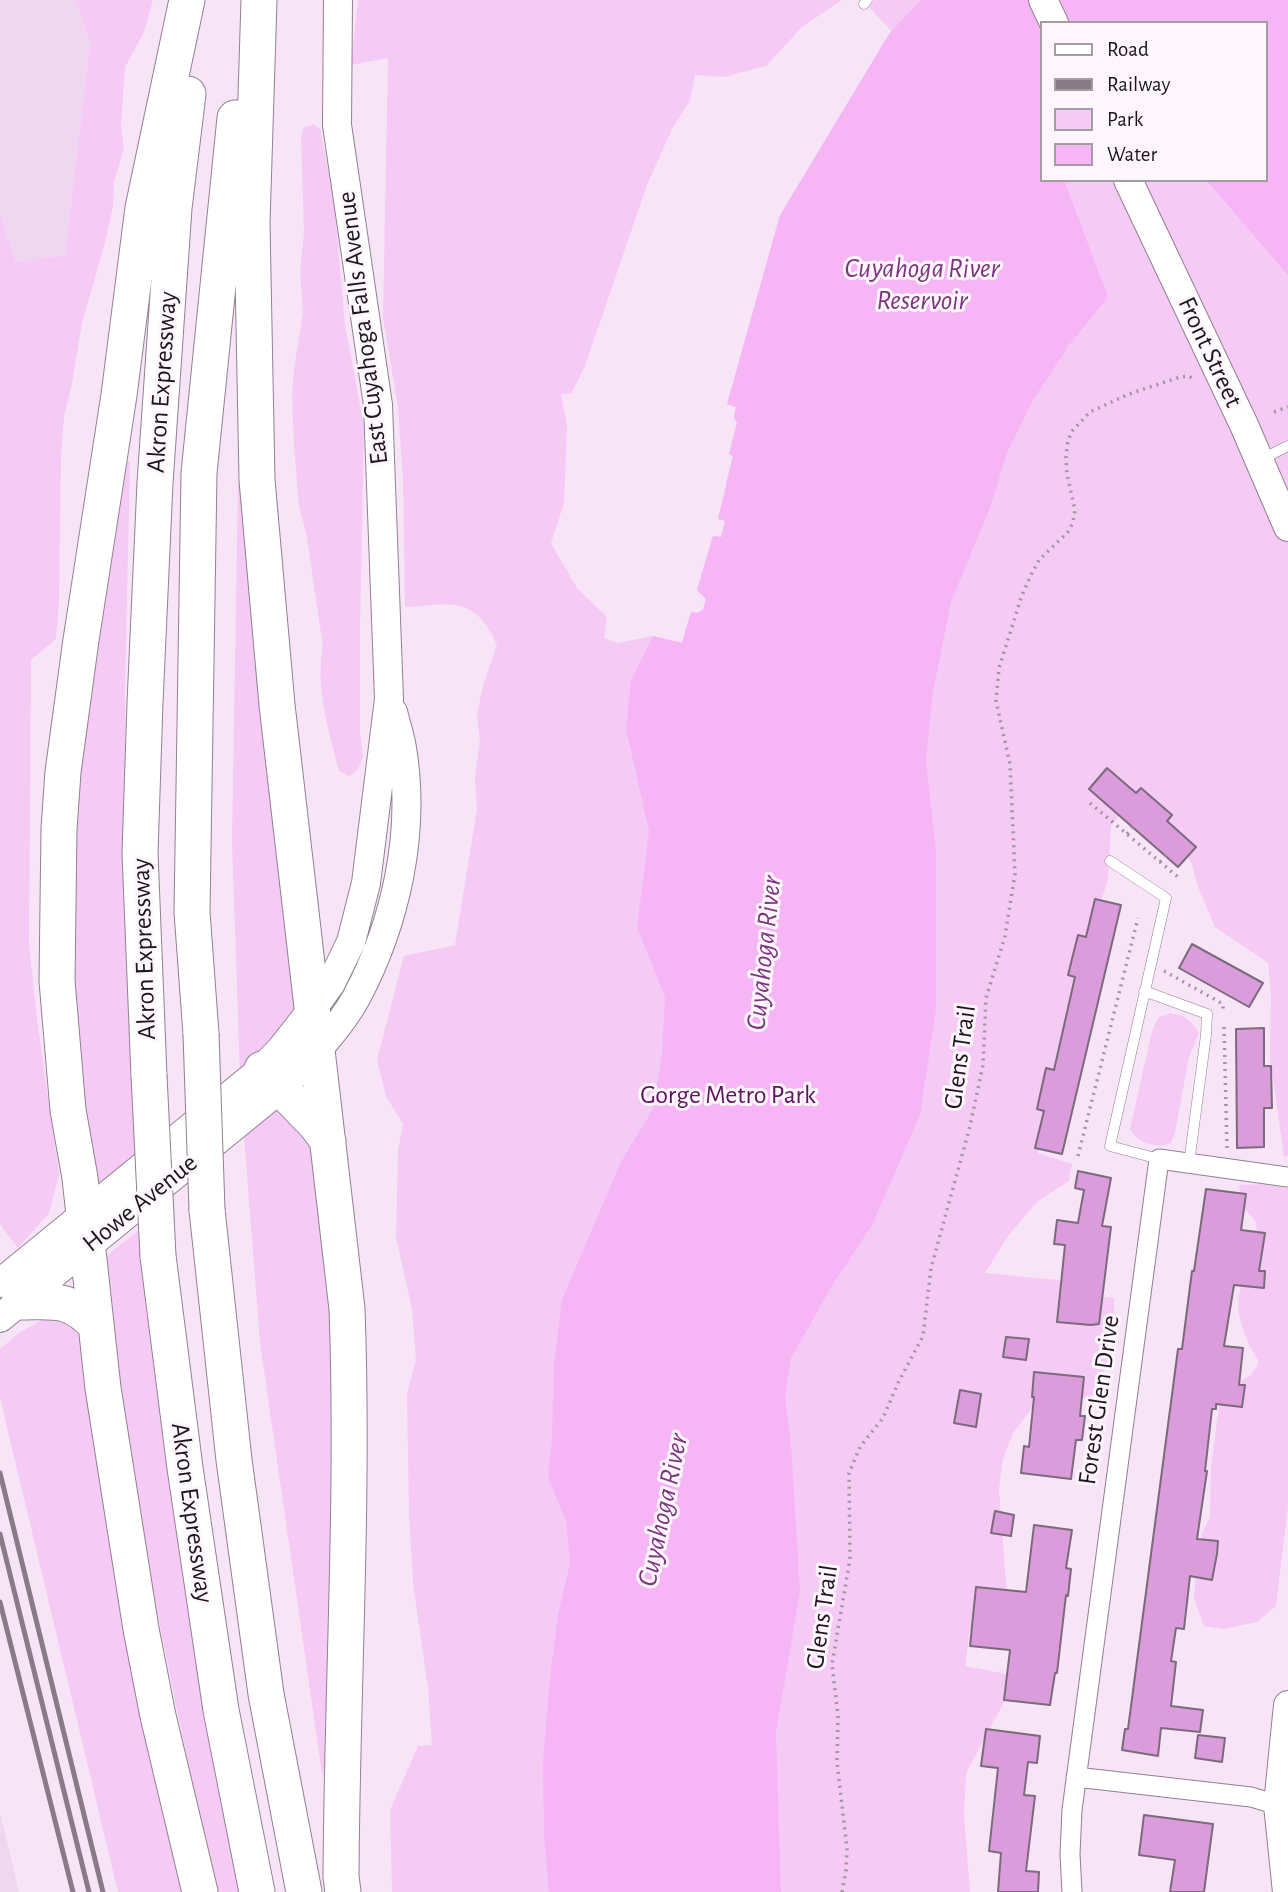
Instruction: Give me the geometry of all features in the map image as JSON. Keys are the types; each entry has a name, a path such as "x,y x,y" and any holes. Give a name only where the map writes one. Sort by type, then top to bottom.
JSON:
{"highway":[{"path":"187,0 143,208 119,395 62,784 56,907 57,981 68,1110 86,1228 103,1388 158,1716 200,1892"},
{"name":"Akron Expressway","path":"199,0 174,208 153,511 140,853 158,1256 185,1468 221,1710 257,1892"},
{"name":"Akron Expressway","path":"248,0 199,473 192,912 201,1034 207,1210 234,1460 266,1694 304,1892"},
{"path":"259,0 252,223 257,480 310,1029 328,1141 347,1309 351,1408 341,1773 343,1892"},
{"path":"271,1079 328,1141"},
{"path":"6,1301 65,1302 82,1311 96,1325"}],"street":[{"name":"East Cuyahoga Falls Avenue","path":"310,1029 351,942 366,883 389,699 377,405 337,125 338,0"},
{"path":"1043,0 1053,21"},
{"name":"Front Street","path":"1129,182 1288,527"},
{"name":"East Cuyahoga Falls Avenue","path":"310,1029 355,999 391,912 407,817 402,748 389,699"},
{"name":"Howe Avenue","path":"6,1301 86,1228 271,1079 310,1029"},
{"path":"1159,1159 1288,1177"},
{"name":"Forest Glen Drive","path":"1072,1892 1070,1854 1076,1777 1159,1159"},
{"path":"1287,1892 1283,1806 1288,1704"},
{"path":"1076,1777 1251,1797 1283,1806"}],"lane":[{"path":"1259,460 1288,446"},
{"path":"1110,861 1166,898 1110,1146 1159,1159"},
{"path":"1144,991 1207,1014 1189,1163"}],"path":[{"name":"Glens Trail","path":"842,1892 846,1849 832,1664 850,1559 849,1473 860,1447 883,1418 923,1336 934,1254 970,1126 983,1065 986,998 1005,936 1015,874 1010,764 996,701 999,668 1032,573 1039,560 1069,531 1073,522 1075,510 1066,457 1068,440 1078,422 1108,403 1180,377 1189,376 1199,385"},
{"path":"1274,412 1288,407"},
{"path":"1090,803 1178,877"},
{"path":"1127,834 1133,827"},
{"path":"1160,862 1166,856"},
{"path":"1078,1156 1138,918"},
{"path":"1151,963 1223,1004 1226,1148 1239,1150"}],"shaded area":[{"path":"0,0 75,0 90,41 65,255 16,262 0,216"},
{"path":"0,1814 1,1816 19,1892 0,1892"}],"green space":[{"path":"75,0 153,0 144,32 125,67 121,125 124,149 114,181 113,206 104,247 82,323 64,417 56,639 31,660 29,944 59,1174 49,1213 18,1248 0,1224 0,216 16,262 65,255 90,42"},
{"name":"Gorge Metro Park","path":"358,0 842,0 802,27 766,66 724,77 695,75 690,101 672,129 647,185 585,366 571,394 561,394 567,426 564,503 551,543 577,588 607,617 604,638 617,643 653,636 682,643 691,612 703,610 706,599 697,590 713,536 721,537 725,521 718,519 727,487 733,455 729,454 737,423 734,417 736,406 727,404 780,216 892,32 869,7 874,0 1288,0 1288,1156 1284,1157 1270,1058 1271,994 1268,963 1215,927 1198,887 1192,864 1182,848 1120,814 1111,826 1108,879 1073,991 1048,1091 1038,1153 1072,1164 1069,1181 1037,1202 1008,1236 985,1273 1058,1280 1084,1295 1114,1298 1115,1347 1092,1397 1036,1403 1013,1433 1003,1459 999,1489 1007,1596 994,1623 970,1629 965,1666 1011,1675 1003,1704 966,1773 964,1816 970,1892 392,1892 390,1810 418,1746 432,1745 428,1688 413,1584 409,1512 407,1394 416,1360 412,1309 396,1237 398,1150 403,1124 386,1096 377,1060 404,956 455,945 477,809 475,776 480,740 477,716 483,685 497,645 489,629 471,610 449,605 405,607 403,479 398,407 383,318 388,58 351,65"},
{"path":"313,124 320,129 334,201 345,325 364,426 360,630 360,733 363,756 358,769 350,776 339,771 324,709 321,678 323,647 306,532 299,507 294,444 292,398 303,312 300,271 304,233 301,135 304,128"},
{"path":"118,459 130,461 125,690 127,936 135,1157 101,1185 91,1169 76,1056 69,853"},
{"path":"246,481 298,1006 276,1039 240,1074 232,842 238,483"},
{"path":"1170,1013 1187,1019 1199,1033 1189,1057 1171,1143 1153,1145 1142,1141 1130,1129 1152,1031 1158,1018"},
{"path":"283,1105 315,1145 338,1324 332,1772 322,1774 260,1342 244,1136"},
{"path":"1260,1184 1288,1188 1288,1505 1276,1606 1257,1622 1224,1629 1204,1626 1194,1599 1197,1556 1202,1534 1210,1517 1211,1467 1219,1407 1233,1386 1251,1375 1259,1362 1245,1336 1239,1310 1242,1285 1258,1260 1256,1222 1242,1205 1239,1185"},
{"path":"141,1229 182,1575 217,1783 240,1892 218,1892 199,1819 142,1536 112,1350 106,1256"},
{"path":"54,1313 74,1323 90,1358 196,1892 118,1892 0,1398 0,1349 19,1333"}],"water":[{"name":"Cuyahoga River Reservoir","path":"921,0 1288,0 1288,275 1208,182 1267,182 1267,21 1040,21 1040,182 1065,182 1108,297 1069,345 1033,400 1007,453 991,505 951,602 932,697 926,762 936,849 936,1010 920,1115 872,1225 833,1284 791,1358 785,1397 791,1444 800,1591 776,1733 781,1892 549,1892 544,1834 543,1763 558,1614 570,1564 566,1520 548,1478 554,1365 562,1300 621,1162 653,1109 662,1054 665,997 637,927 649,831 626,729 631,681 653,636 682,643 691,612 703,610 706,599 697,590 713,536 721,537 725,521 718,519 733,456 729,454 737,423 734,417 736,407 727,404 780,215 889,34"}],"building":[{"path":"1107,768 1136,793 1141,788 1172,815 1167,821 1196,847 1178,867 1089,789"},
{"path":"1095,899 1121,905 1062,1154 1035,1148 1044,1111 1037,1109 1046,1068 1054,1070 1075,977 1068,975 1078,935 1086,937"},
{"path":"1192,944 1263,983 1249,1007 1179,968"},
{"path":"1264,1028 1264,1066 1271,1066 1272,1108 1264,1108 1264,1147 1237,1148 1236,1029"},
{"path":"1078,1171 1111,1178 1102,1226 1111,1227 1099,1324 1091,1325 1057,1322 1065,1245 1054,1244 1057,1220 1078,1223 1084,1190 1075,1188"},
{"path":"1206,1189 1246,1194 1241,1230 1265,1233 1259,1271 1265,1271 1264,1288 1234,1285 1224,1346 1243,1348 1239,1385 1245,1385 1242,1407 1216,1404 1216,1409 1212,1409 1207,1471 1197,1539 1218,1541 1217,1554 1212,1580 1190,1576 1184,1629 1176,1628 1171,1661 1176,1662 1171,1706 1203,1710 1200,1732 1161,1728 1158,1756 1122,1750 1125,1729 1128,1729 1178,1349 1182,1349"},
{"path":"1006,1337 1029,1339 1026,1360 1003,1357"},
{"path":"1034,1372 1084,1377 1080,1416 1085,1416 1082,1440 1076,1440 1071,1479 1021,1473 1024,1446 1029,1447"},
{"path":"960,1390 981,1394 976,1427 954,1423"},
{"path":"995,1511 1014,1515 1011,1536 991,1533"},
{"path":"1034,1525 1072,1530 1066,1568 1071,1569 1068,1596 1066,1595 1057,1673 1050,1705 1004,1700 1010,1650 970,1646 976,1587 1026,1592"},
{"path":"986,1729 1040,1736 1037,1763 1028,1762 1024,1795 1035,1796 1026,1871 1039,1872 1038,1892 998,1892 1001,1853 989,1851 998,1768 981,1766"},
{"path":"1198,1735 1225,1738 1222,1762 1195,1758"},
{"path":"1144,1815 1213,1824 1204,1892 1170,1892 1175,1860 1139,1855"}],"railway":[{"path":"0,1473 103,1892"},
{"path":"0,1534 89,1892"},
{"path":"0,1602 73,1892"}],"water label":[{"name":"Cuyahoga River","path":"764,953"},
{"name":"Cuyahoga River","path":"663,1510"}]}
